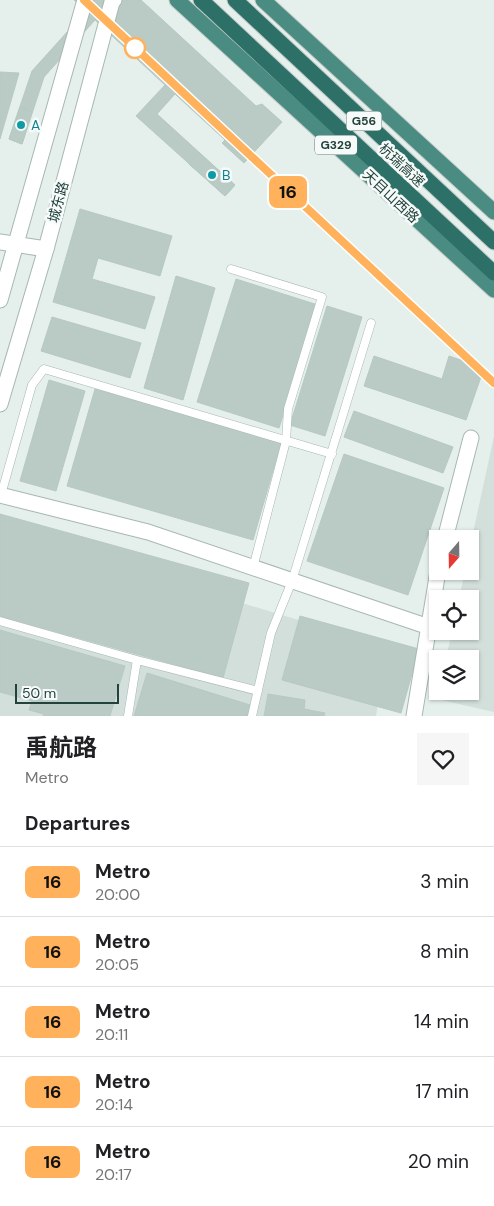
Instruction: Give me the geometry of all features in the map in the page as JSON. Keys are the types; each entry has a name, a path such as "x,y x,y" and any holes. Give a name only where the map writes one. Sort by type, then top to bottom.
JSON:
{"highway":[{"name":"天目山西路","path":"177,0 494,290"},
{"name":"杭瑞高速","path":"200,0 494,273"},
{"name":"杭瑞高速","path":"235,0 494,242"},
{"path":"262,0 494,212"}],"street":[{"name":"城东路","path":"0,300 85,0"},
{"name":"城东路","path":"0,404 46,249 114,0"},
{"path":"0,242 46,249"},
{"path":"447,530 471,438"},
{"path":"0,495 148,532 429,627 414,716"}],"lane":[{"path":"231,269 322,297 288,408 286,441 253,568"},
{"path":"252,716 271,633 292,581 372,323"},
{"path":"0,495 32,385 44,369 332,454"},
{"path":"0,621 137,660 258,691"},
{"path":"128,716 137,660"}],"shaded area":[{"path":"494,436 494,712 441,700 479,700 479,650 448,650 450,640 479,640 479,590 461,590 463,580 479,580 479,530 474,530"},
{"path":"5,531 387,647 376,716 0,716 0,546"}],"building":[{"path":"74,0 141,0 256,106 262,104 282,122 244,163 222,143 225,140 175,94 157,114 235,185 225,196 136,116 165,85 95,20 44,77 22,144 9,139 32,71 86,11"},
{"path":"0,72 19,73 0,139"},
{"name":"A","path":"20,107 32,112 22,144 9,139"},
{"name":"B","path":"199,153 235,185 225,196 189,164"},
{"path":"80,209 172,236 160,276 98,258 92,279 155,297 145,329 53,302"},
{"path":"176,276 215,288 183,400 144,388"},
{"path":"236,279 318,305 279,428 197,402"},
{"path":"327,306 362,317 325,436 290,425"},
{"path":"52,317 141,343 130,378 41,351"},
{"path":"374,356 442,379 449,356 484,368 466,420 364,386"},
{"path":"49,380 85,391 56,491 20,481"},
{"path":"95,389 281,443 253,540 67,486"},
{"path":"354,411 453,447 443,473 344,437"},
{"path":"344,454 444,488 408,595 307,561"},
{"path":"0,514 249,583 223,678 0,616"},
{"path":"300,616 419,649 401,713 282,680"},
{"path":"0,630 125,666 110,716 43,716 44,714 29,710 32,701 0,692"},
{"path":"147,673 250,705 247,716 134,716"},
{"path":"268,694 305,700 304,709 325,713 324,716 264,716"}],"metro line":[{"name":"16","path":"84,0 494,383"}],"place":[{"name":"A","path":"21,125"},
{"name":"B","path":"212,175"}]}
